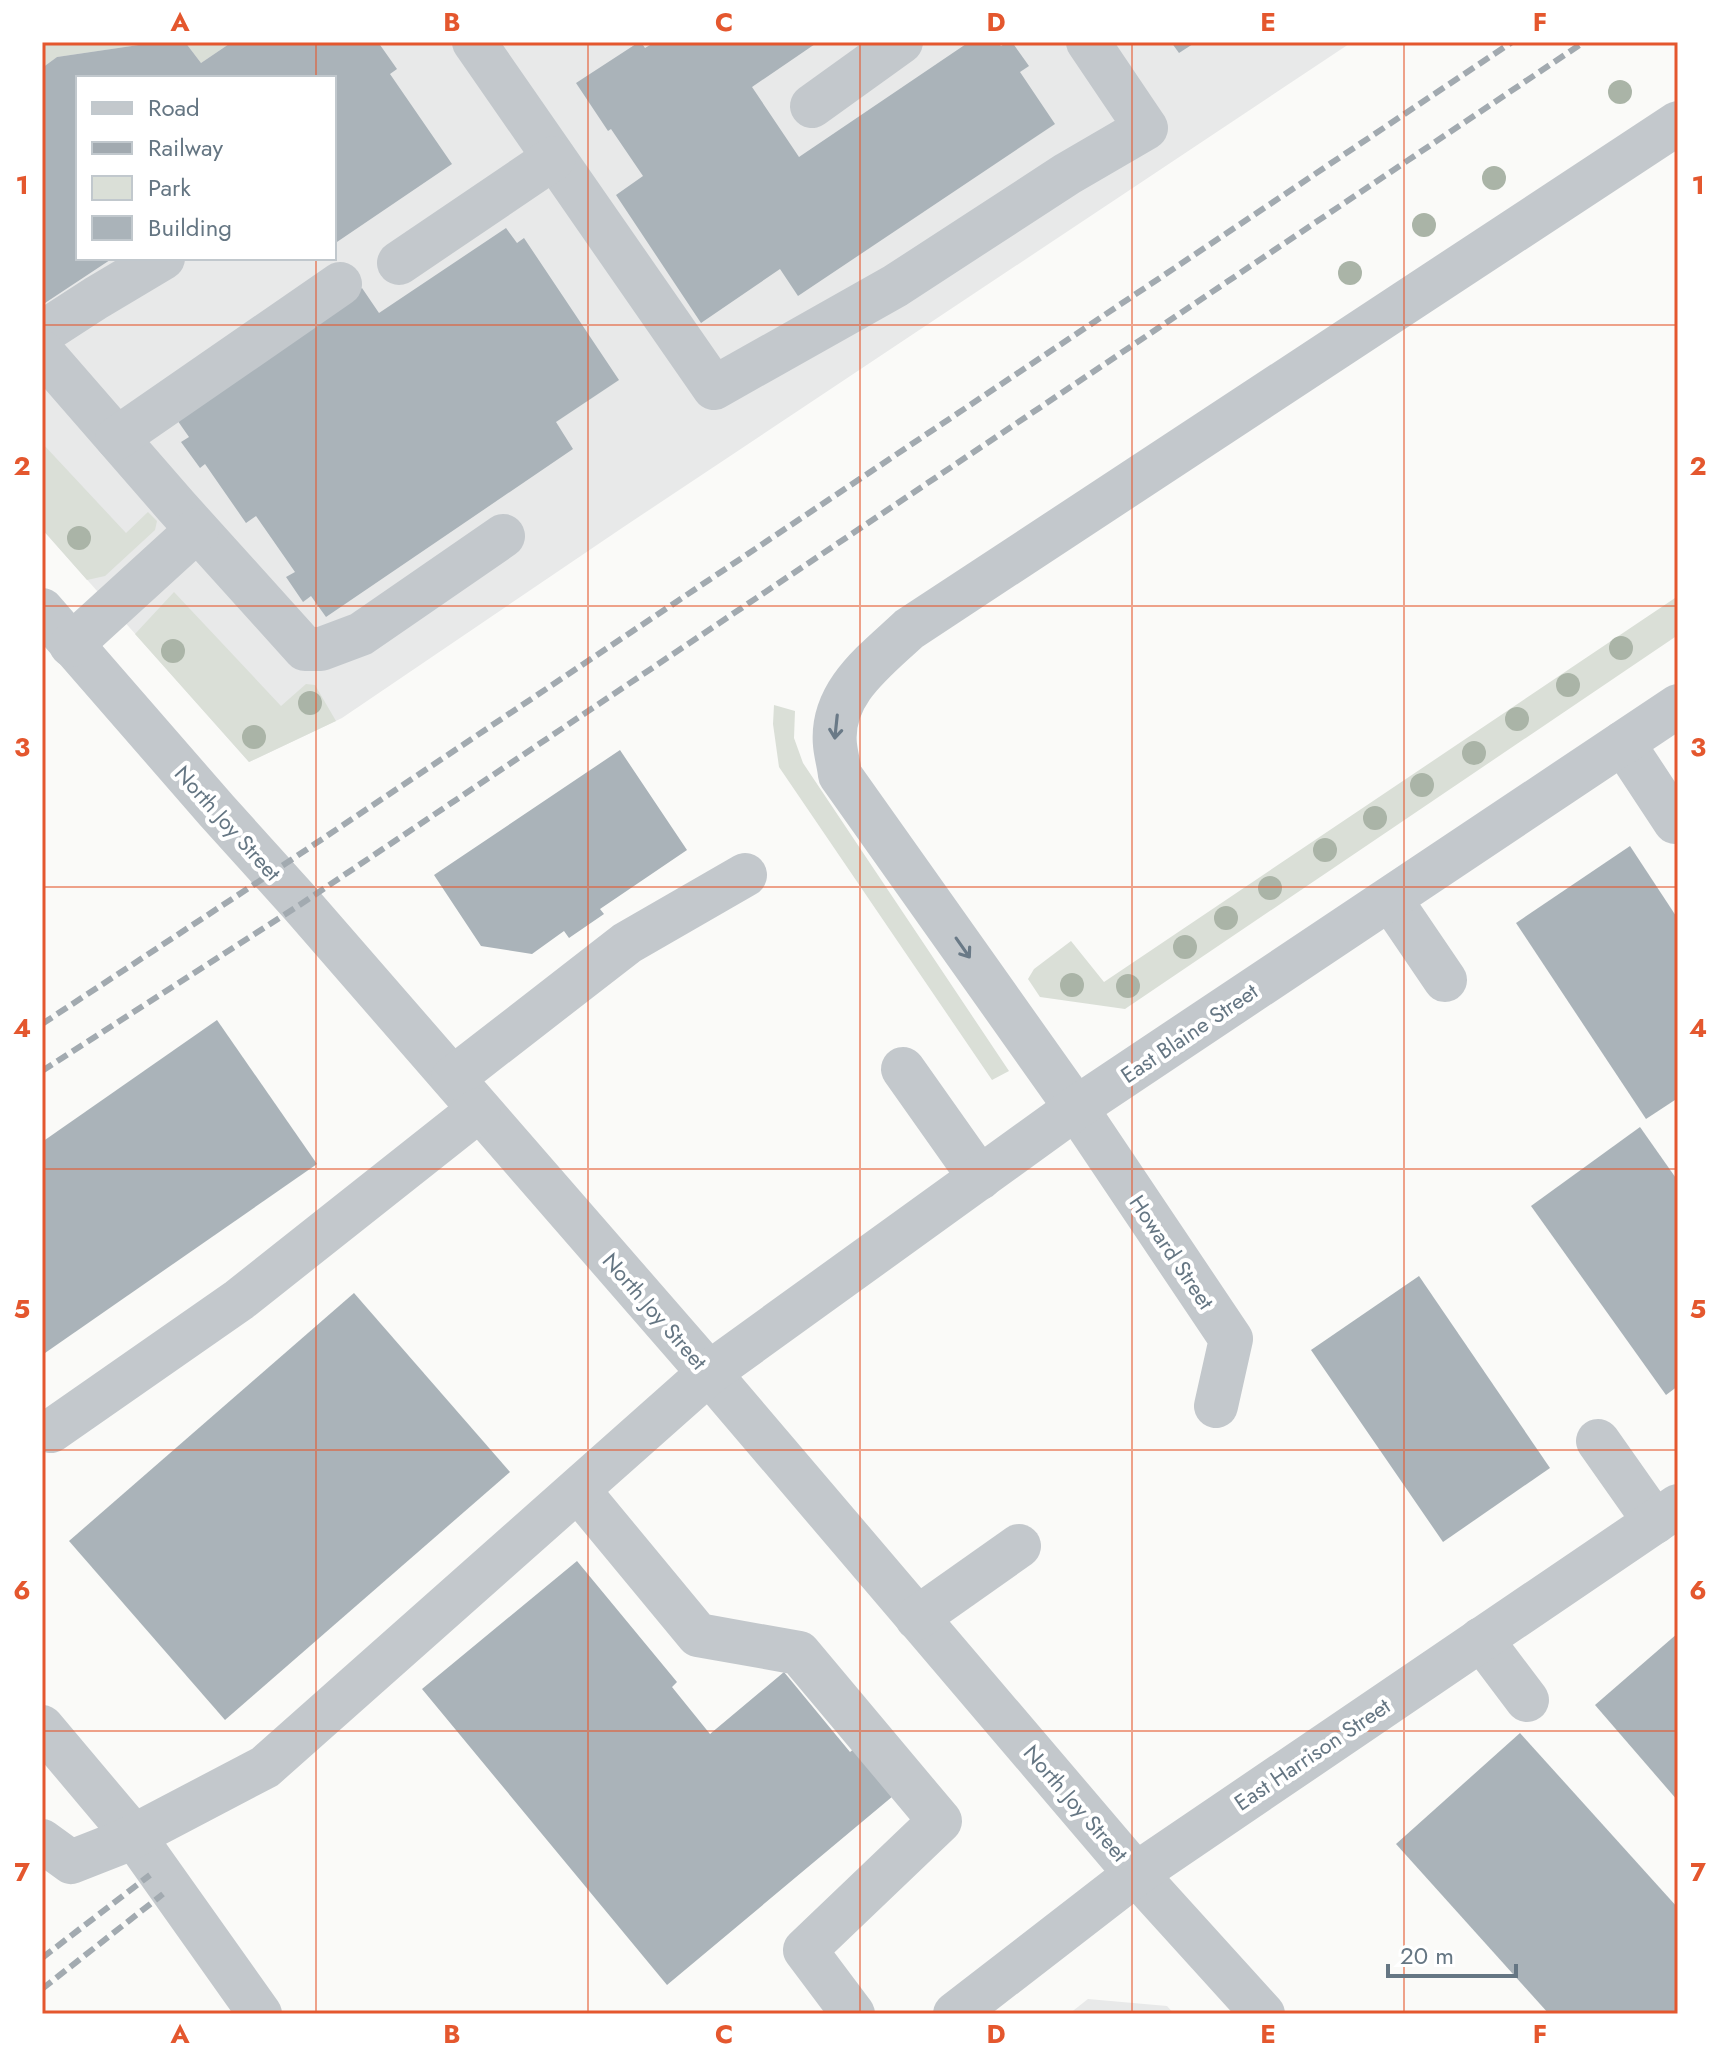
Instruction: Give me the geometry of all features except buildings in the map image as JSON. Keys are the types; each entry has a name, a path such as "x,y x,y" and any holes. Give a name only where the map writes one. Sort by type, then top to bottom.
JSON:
{"street":[{"path":"474,42 714,388 895,286 1067,174 1146,128 1088,42"},
{"path":"812,106 901,42"},
{"name":"Howard Street","path":"1216,1406 1231,1339 1076,1108 840,775 835,744 838,708 852,685 909,629 1678,123"},
{"path":"399,263 554,158"},
{"path":"42,333 160,260"},
{"path":"117,438 340,284"},
{"path":"42,352 305,649 321,649 361,634 503,536"},
{"path":"51,626 197,530"},
{"name":"North Joy Street","path":"51,626 301,904 709,1373 1136,1874 1263,2014"},
{"name":"East Blaine Street","path":"42,1841 71,1862 122,1842 265,1767 709,1373 1076,1108 1678,706"},
{"path":"1623,743 1675,822"},
{"path":"51,1431 239,1300 627,943 745,875"},
{"path":"1390,899 1445,980"},
{"path":"903,1069 980,1178"},
{"path":"1598,1441 1666,1514"},
{"path":"578,1490 698,1635 799,1653 940,1821 805,1950 853,2014"},
{"name":"East Harrison Street","path":"955,2014 1136,1874 1666,1514"},
{"path":"917,1618 1019,1546"},
{"path":"1481,1639 1527,1700"},
{"path":"42,1727 133,1835 260,2014"}],"shaded area":[{"path":"42,42 1352,42 342,718 249,762 42,529"},
{"path":"1088,1999 1167,2006 1174,2014 1069,2014"}],"green space":[{"path":"42,42 159,42 57,57 42,68"},
{"path":"185,42 232,42 201,63"},
{"path":"42,443 126,533 148,512 157,521 155,530 105,576 87,580 42,529"},
{"path":"174,592 281,706 306,684 315,685 336,721 249,762 135,634"},
{"path":"1678,596 1678,635 1125,1009 1040,997 1028,979 1034,969 1071,941 1104,982"},
{"path":"774,705 795,711 794,738 803,763 1009,1071 992,1080 779,767 773,724"}],"railway":[{"path":"42,1024 1512,42"},
{"path":"42,1071 301,904 1584,42"},
{"path":"42,1958 150,1875"},
{"path":"42,1989 163,1894"}]}
